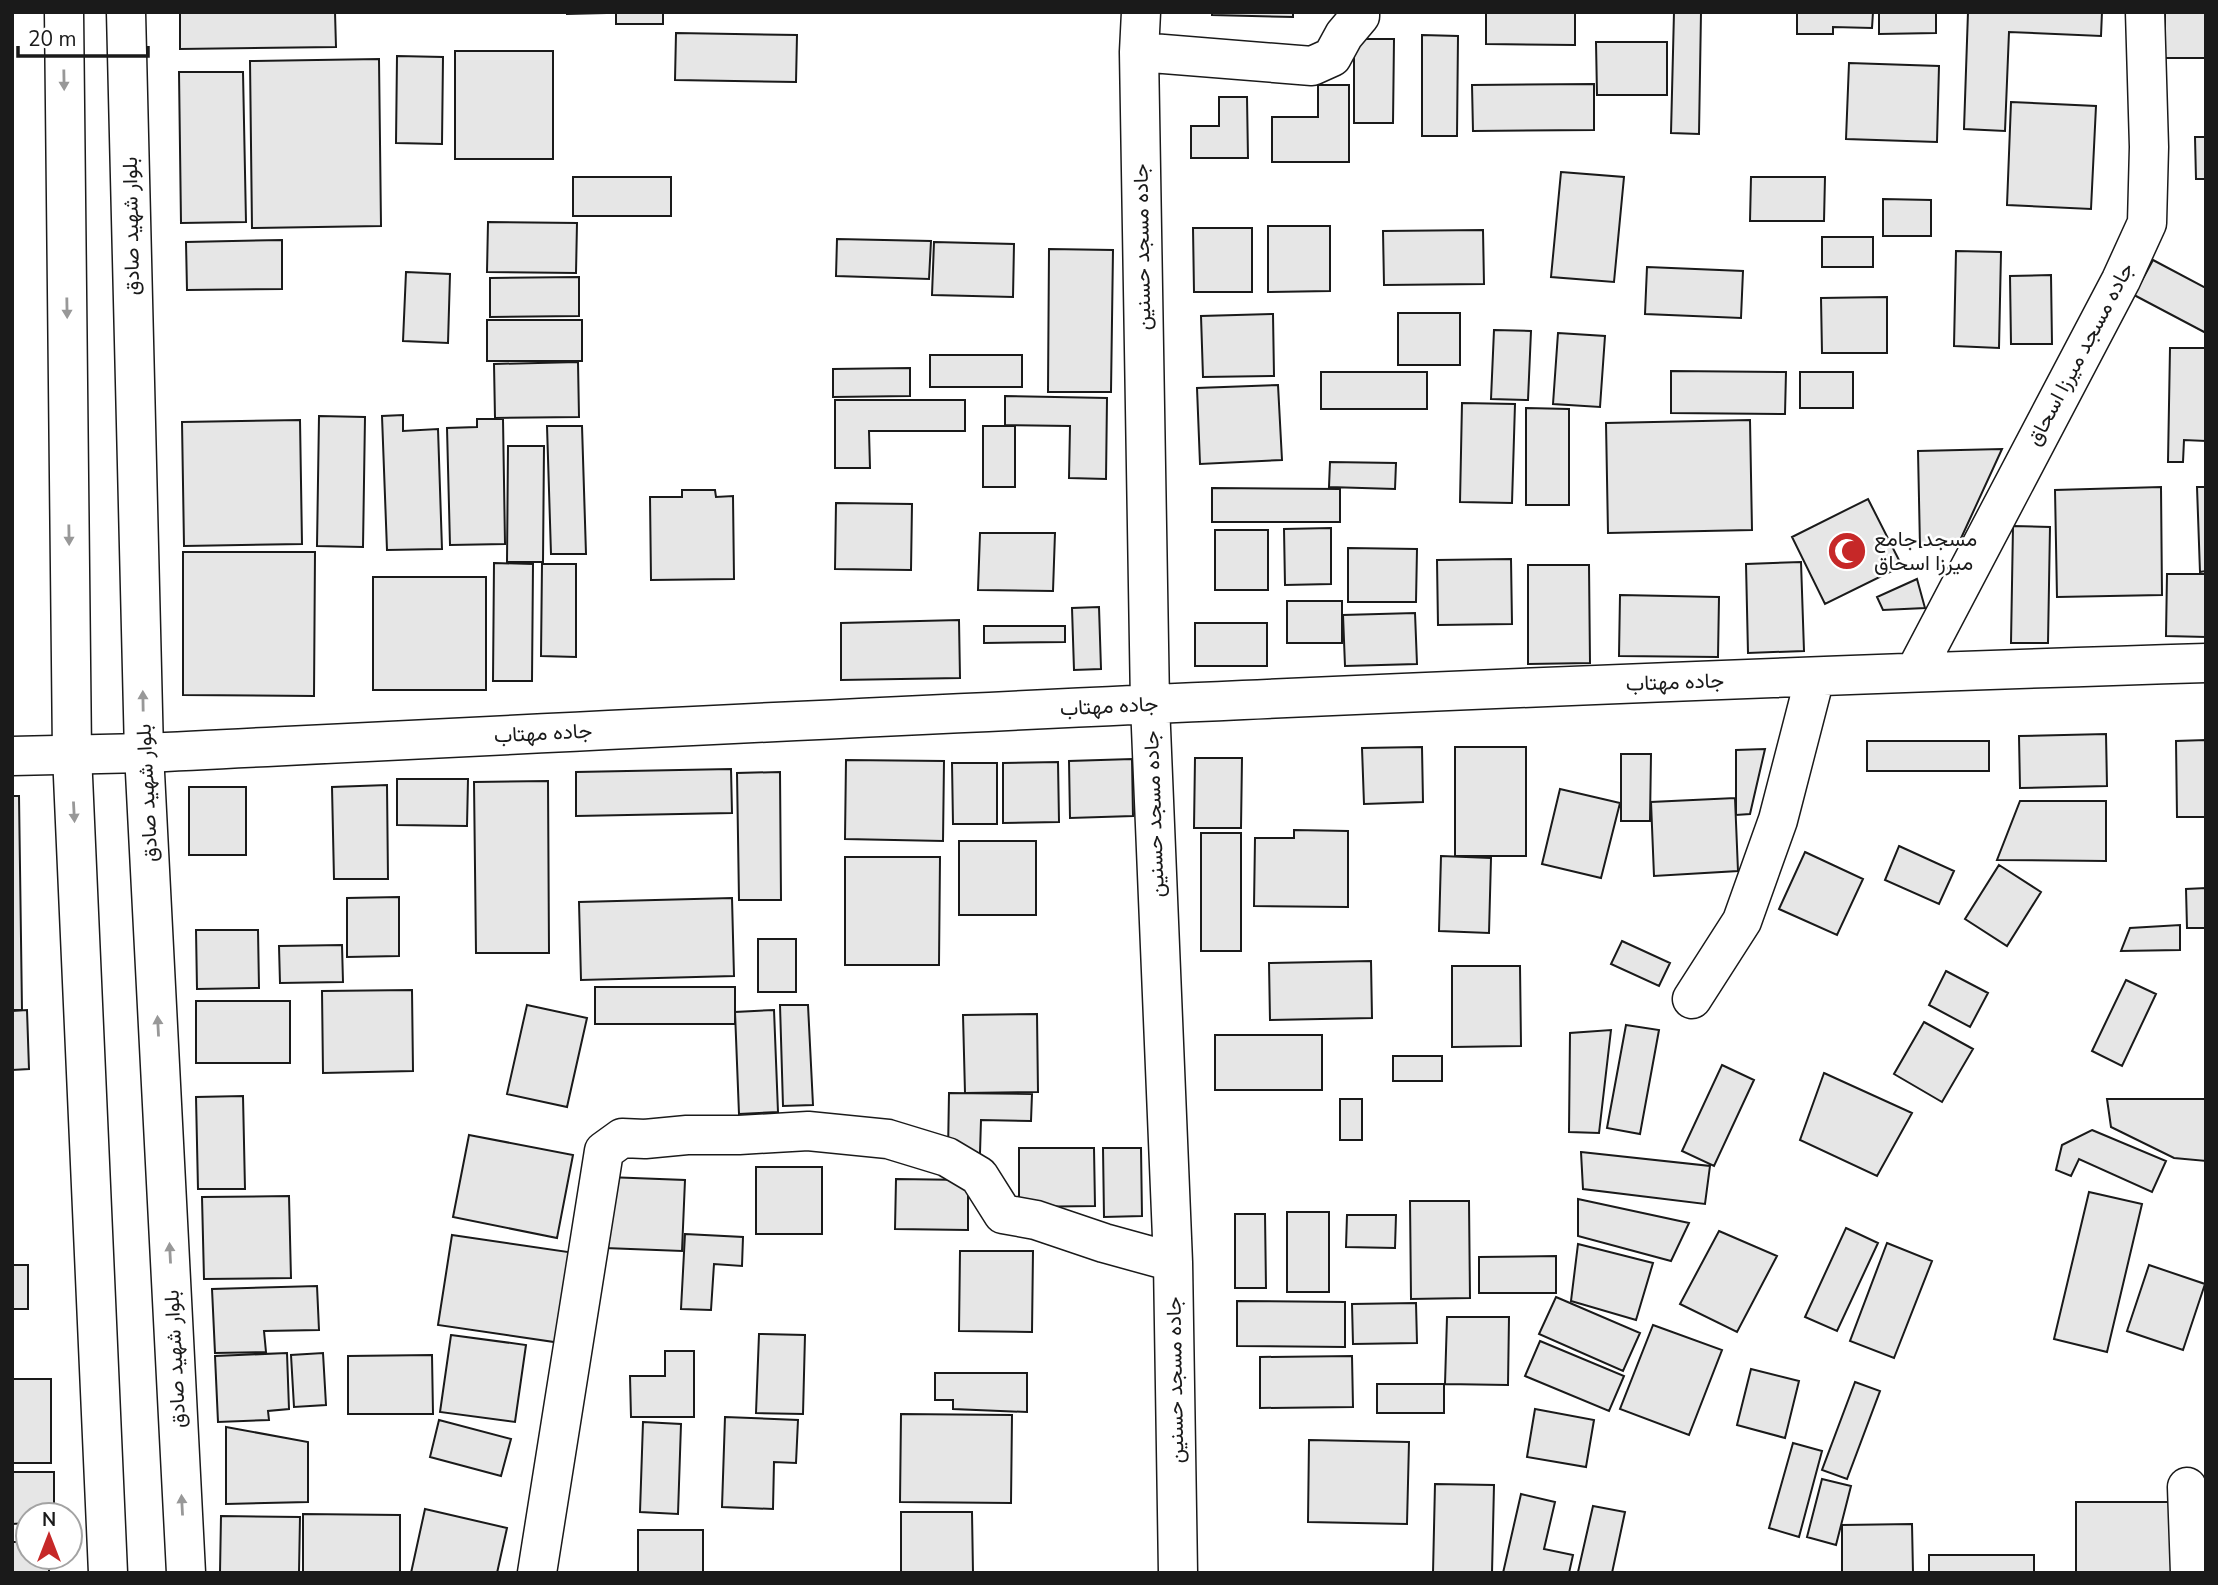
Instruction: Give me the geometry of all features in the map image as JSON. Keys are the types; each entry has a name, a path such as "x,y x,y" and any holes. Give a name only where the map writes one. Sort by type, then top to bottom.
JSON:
{"street":[{"path":"64,12 72,754 108,1573"},
{"name":"بلوار شهید صادق","path":"126,12 145,753 186,1573"},
{"name":"جاده مسجد حسنین","path":"1141,12 1139,52 1150,704 1173,1262 1178,1573"},
{"path":"1139,52 1312,66 1332,57 1344,35 1360,16 1360,12"},
{"name":"جاده مسجد ميرزا اسحاق","path":"1915,672 2121,279 2147,223 2149,147 2145,12"},
{"name":"جاده مهتاب","path":"12,756 145,753 1150,704 1915,672 2206,663"},
{"path":"1692,999 1742,921 1778,820 1815,677"},
{"path":"537,1573 604,1150 622,1138 808,1131 888,1139 947,1157 979,1176 1003,1214 1036,1220 1173,1262"},
{"path":"2187,1487 2190,1573"}],"building":[{"path":"180,12 335,12 336,47 180,49"},
{"path":"606,12 606,13 567,14"},
{"path":"616,12 663,12 663,24 616,24"},
{"path":"1212,12 1293,12 1293,17 1212,15"},
{"path":"1486,12 1575,12 1575,45 1486,44"},
{"path":"1674,12 1701,12 1699,134 1671,133"},
{"path":"1797,12 1873,12 1872,28 1833,27 1833,34 1797,34"},
{"path":"1879,12 1936,12 1936,33 1879,34"},
{"path":"1968,12 2102,12 2101,36 2009,32 2005,131 1964,129"},
{"path":"2165,12 2206,12 2206,58 2165,58"},
{"path":"676,33 797,35 796,82 675,80"},
{"path":"1422,35 1458,36 1457,136 1422,136"},
{"path":"1354,39 1394,39 1393,123 1354,123"},
{"path":"1596,42 1667,42 1667,95 1597,95"},
{"path":"455,51 553,51 553,159 455,159"},
{"path":"397,56 443,57 442,144 396,143"},
{"path":"379,59 381,226 252,228 250,61"},
{"path":"1849,63 1939,66 1937,142 1846,139"},
{"path":"179,72 243,72 246,222 181,223"},
{"path":"1594,84 1594,130 1473,131 1472,85"},
{"path":"1318,85 1349,85 1349,162 1272,162 1272,117 1318,117"},
{"path":"1219,97 1247,97 1248,158 1191,158 1191,126 1219,126"},
{"path":"2011,102 2096,106 2091,209 2007,205"},
{"path":"2195,137 2206,137 2206,179 2196,179"},
{"path":"1561,172 1624,177 1614,282 1551,277"},
{"path":"573,177 671,177 671,216 573,216"},
{"path":"1751,177 1825,177 1824,221 1750,221"},
{"path":"1883,199 1931,200 1931,236 1883,236"},
{"path":"488,222 577,223 576,273 487,272"},
{"path":"1268,226 1330,226 1330,291 1268,292"},
{"path":"1193,228 1252,228 1252,292 1194,292"},
{"path":"1483,230 1484,284 1384,285 1383,231"},
{"path":"1822,237 1873,237 1873,267 1822,267"},
{"path":"837,239 931,241 929,279 836,276"},
{"path":"282,240 282,289 187,290 186,242"},
{"path":"934,242 1014,244 1013,297 932,295"},
{"path":"1049,249 1113,250 1111,392 1048,392"},
{"path":"1956,251 2001,252 1999,348 1954,346"},
{"path":"2153,260 2206,288 2206,333 2134,295"},
{"path":"1647,267 1743,271 1741,318 1645,314"},
{"path":"406,272 450,274 448,343 403,341"},
{"path":"2051,275 2052,344 2011,344 2010,276"},
{"path":"579,277 579,316 490,317 490,278"},
{"path":"1887,297 1887,353 1822,353 1821,298"},
{"path":"1398,313 1460,313 1460,365 1398,365"},
{"path":"1273,314 1274,376 1203,377 1201,316"},
{"path":"487,320 582,320 582,361 487,361"},
{"path":"1494,330 1531,331 1528,400 1491,399"},
{"path":"1558,333 1605,336 1600,407 1553,404"},
{"path":"2170,348 2206,348 2206,441 2184,440 2183,462 2168,462"},
{"path":"930,355 1022,355 1022,387 930,387"},
{"path":"578,362 579,417 495,418 494,364"},
{"path":"910,368 910,396 833,397 833,369"},
{"path":"1671,371 1786,372 1785,414 1671,413"},
{"path":"1321,372 1427,372 1427,409 1321,409"},
{"path":"1800,372 1853,372 1853,408 1800,408"},
{"path":"1278,385 1282,460 1200,464 1197,388"},
{"path":"1005,396 1107,398 1106,479 1069,478 1070,426 1005,425"},
{"path":"835,400 965,400 965,431 869,431 870,468 835,468"},
{"path":"1462,403 1515,404 1512,503 1460,502"},
{"path":"1526,408 1569,409 1569,505 1526,505"},
{"path":"403,415 403,431 438,429 442,549 387,550 382,416"},
{"path":"319,416 365,417 363,547 317,546"},
{"path":"477,419 503,419 505,544 450,545 447,428 477,427"},
{"path":"300,420 302,544 184,546 182,422"},
{"path":"1750,420 1752,530 1608,533 1606,423"},
{"path":"547,426 582,426 586,554 551,554"},
{"path":"983,426 1015,426 1015,487 983,487"},
{"path":"508,446 544,446 543,562 507,562"},
{"path":"2002,449 1957,547 1920,547 1918,451"},
{"path":"1330,462 1396,463 1395,489 1329,487"},
{"path":"2161,487 2162,595 2057,597 2055,490"},
{"path":"2197,487 2206,487 2206,571 2200,572"},
{"path":"1212,488 1340,489 1340,522 1212,522"},
{"path":"682,490 715,490 716,497 733,496 734,579 651,580 650,497 682,497"},
{"name":"مسجد جامع میرزا اسحاق","path":"1868,499 1902,566 1825,604 1792,537"},
{"path":"836,503 912,504 911,570 835,569"},
{"path":"2013,526 2050,527 2048,643 2011,643"},
{"path":"1331,528 1331,584 1285,585 1284,529"},
{"path":"1215,530 1268,530 1268,590 1215,590"},
{"path":"980,533 1055,533 1053,591 978,590"},
{"path":"1348,548 1417,549 1416,602 1348,602"},
{"path":"183,552 315,552 314,696 183,695"},
{"path":"1511,559 1512,624 1438,625 1437,560"},
{"path":"1801,562 1804,651 1748,653 1746,564"},
{"path":"494,563 533,564 532,681 493,681"},
{"path":"542,564 576,564 576,657 541,656"},
{"path":"1528,565 1589,565 1590,663 1528,664"},
{"path":"12,569 13,707 12,707"},
{"path":"2167,574 2206,574 2206,637 2166,636"},
{"path":"373,577 486,577 486,690 373,690"},
{"path":"1917,579 1925,608 1883,610 1877,597"},
{"path":"1620,595 1719,597 1718,657 1619,656"},
{"path":"1287,601 1342,601 1342,643 1287,643"},
{"path":"1099,607 1101,669 1074,670 1072,608"},
{"path":"1415,613 1417,664 1345,666 1343,615"},
{"path":"959,620 960,678 841,680 841,623"},
{"path":"1195,623 1267,623 1267,666 1195,666"},
{"path":"984,626 1065,626 1065,642 984,643"},
{"path":"2106,734 2107,786 2020,788 2019,736"},
{"path":"2206,740 2206,817 2177,817 2176,741"},
{"path":"1867,741 1989,741 1989,771 1867,771"},
{"path":"1422,747 1423,802 1364,804 1362,748"},
{"path":"1455,747 1526,747 1526,856 1455,856"},
{"path":"1765,749 1750,814 1736,815 1736,750"},
{"path":"1621,754 1651,754 1650,821 1621,821"},
{"path":"1195,758 1242,758 1241,828 1194,828"},
{"path":"1132,759 1133,816 1070,818 1069,761"},
{"path":"846,760 944,761 943,841 845,839"},
{"path":"1058,762 1059,822 1003,823 1003,763"},
{"path":"952,763 997,763 997,824 953,824"},
{"path":"731,769 732,813 576,816 576,772"},
{"path":"780,772 781,900 739,900 737,773"},
{"path":"397,779 468,779 467,826 397,825"},
{"path":"548,781 549,953 476,953 474,782"},
{"path":"387,785 388,879 334,879 332,787"},
{"path":"189,787 246,787 246,855 189,855"},
{"path":"1560,789 1620,803 1601,878 1542,864"},
{"path":"12,796 19,796 22,1010 12,1010"},
{"path":"1735,798 1738,871 1654,876 1651,802"},
{"path":"2020,801 2106,801 2106,861 1997,860"},
{"path":"1294,830 1348,831 1348,907 1254,906 1255,838 1294,838"},
{"path":"1201,833 1241,833 1241,951 1201,951"},
{"path":"959,841 1036,841 1036,915 959,915"},
{"path":"1899,846 1954,871 1939,904 1885,880"},
{"path":"1805,852 1863,879 1837,935 1779,909"},
{"path":"1441,856 1491,858 1489,933 1439,931"},
{"path":"845,857 940,857 939,965 845,965"},
{"path":"1999,865 2041,892 2007,946 1965,919"},
{"path":"2206,888 2206,928 2187,928 2186,889"},
{"path":"399,897 399,956 347,957 347,898"},
{"path":"732,898 734,976 581,980 579,902"},
{"path":"2180,925 2180,950 2121,951 2130,928"},
{"path":"196,930 258,930 259,988 197,989"},
{"path":"758,939 796,939 796,992 758,992"},
{"path":"1622,941 1670,963 1659,986 1611,964"},
{"path":"342,945 343,982 280,983 279,946"},
{"path":"1371,961 1372,1018 1270,1020 1269,963"},
{"path":"1452,966 1520,966 1521,1046 1452,1047"},
{"path":"1946,971 1988,993 1970,1027 1929,1005"},
{"path":"2126,980 2156,994 2122,1066 2092,1051"},
{"path":"595,987 735,987 735,1024 595,1024"},
{"path":"412,990 413,1071 323,1073 322,991"},
{"path":"196,1001 290,1001 290,1063 196,1063"},
{"path":"527,1005 587,1018 567,1107 507,1094"},
{"path":"780,1005 808,1005 813,1105 783,1106"},
{"path":"27,1010 29,1069 12,1070 12,1011"},
{"path":"774,1010 778,1112 739,1114 735,1012"},
{"path":"1037,1014 1038,1092 965,1093 963,1015"},
{"path":"1924,1022 1973,1049 1942,1102 1894,1074"},
{"path":"1626,1025 1659,1030 1640,1134 1607,1128"},
{"path":"1611,1030 1599,1133 1569,1132 1570,1033"},
{"path":"1215,1035 1322,1035 1322,1090 1215,1090"},
{"path":"1393,1056 1442,1056 1442,1081 1393,1081"},
{"path":"1722,1065 1754,1080 1714,1166 1682,1151"},
{"path":"1824,1073 1912,1113 1877,1176 1800,1140"},
{"path":"949,1093 1032,1094 1031,1121 981,1120 980,1153 948,1153"},
{"path":"243,1096 245,1189 198,1189 196,1097"},
{"path":"1340,1099 1362,1099 1362,1140 1340,1140"},
{"path":"2107,1099 2206,1099 2206,1161 2174,1158 2111,1127"},
{"path":"2092,1130 2166,1161 2152,1192 2079,1159 2071,1176 2056,1170 2062,1145"},
{"path":"469,1135 573,1155 557,1238 453,1217"},
{"path":"1019,1148 1094,1148 1095,1206 1019,1207"},
{"path":"1103,1148 1141,1148 1142,1216 1104,1217"},
{"path":"1581,1152 1710,1166 1705,1204 1583,1189"},
{"path":"756,1167 822,1167 822,1234 756,1234"},
{"path":"607,1177 685,1180 682,1251 605,1248"},
{"path":"896,1179 968,1180 968,1230 895,1229"},
{"path":"2089,1192 2142,1204 2107,1352 2054,1339"},
{"path":"289,1196 291,1278 204,1279 202,1197"},
{"path":"1578,1199 1689,1223 1671,1261 1578,1236"},
{"path":"1410,1201 1469,1201 1470,1298 1411,1299"},
{"path":"1287,1212 1329,1212 1329,1292 1287,1292"},
{"path":"1235,1214 1265,1214 1266,1288 1235,1288"},
{"path":"1347,1215 1396,1215 1395,1248 1346,1247"},
{"path":"1846,1228 1878,1243 1837,1331 1805,1317"},
{"path":"1719,1231 1777,1256 1737,1332 1680,1304"},
{"path":"685,1234 743,1237 742,1266 714,1264 711,1310 681,1309"},
{"path":"452,1235 575,1253 561,1343 438,1325"},
{"path":"1887,1243 1932,1261 1894,1358 1850,1341"},
{"path":"1578,1244 1653,1263 1636,1320 1571,1301"},
{"path":"960,1251 1033,1251 1032,1332 959,1331"},
{"path":"1556,1256 1556,1293 1479,1293 1479,1257"},
{"path":"12,1265 28,1265 28,1309 12,1309"},
{"path":"2149,1265 2205,1284 2183,1350 2127,1331"},
{"path":"317,1286 319,1330 264,1331 266,1352 215,1353 212,1289"},
{"path":"1556,1297 1640,1333 1623,1371 1539,1334"},
{"path":"1237,1301 1345,1302 1345,1347 1237,1346"},
{"path":"1416,1303 1417,1343 1353,1344 1352,1304"},
{"path":"1447,1317 1509,1317 1508,1385 1445,1384"},
{"path":"1653,1325 1722,1350 1689,1435 1620,1409"},
{"path":"759,1334 805,1335 803,1414 756,1413"},
{"path":"451,1335 526,1345 515,1422 440,1412"},
{"path":"1540,1341 1624,1376 1609,1411 1525,1376"},
{"path":"665,1351 694,1351 694,1417 631,1417 630,1376 665,1376"},
{"path":"287,1353 289,1409 268,1411 269,1420 218,1422 215,1356"},
{"path":"323,1353 326,1405 294,1407 291,1355"},
{"path":"432,1355 433,1414 348,1414 348,1356"},
{"path":"1352,1356 1353,1407 1260,1408 1260,1357"},
{"path":"1751,1369 1799,1381 1785,1438 1737,1425"},
{"path":"935,1373 1027,1373 1027,1412 953,1409 953,1400 935,1400"},
{"path":"12,1379 51,1379 51,1463 12,1463"},
{"path":"1855,1382 1880,1391 1847,1479 1822,1470"},
{"path":"1377,1384 1444,1384 1444,1413 1377,1413"},
{"path":"1535,1409 1594,1420 1586,1467 1527,1457"},
{"path":"901,1414 1012,1415 1011,1503 900,1502"},
{"path":"725,1417 798,1420 796,1463 774,1462 773,1509 722,1507"},
{"path":"439,1420 511,1439 501,1476 430,1457"},
{"path":"643,1422 681,1424 678,1514 640,1512"},
{"path":"226,1427 308,1442 308,1502 226,1504"},
{"path":"1309,1440 1409,1442 1407,1524 1308,1522"},
{"path":"1793,1443 1822,1451 1799,1537 1769,1528"},
{"path":"12,1472 54,1472 54,1501 14,1501 12,1524"},
{"path":"1822,1479 1851,1486 1836,1545 1807,1537"},
{"path":"1435,1484 1494,1485 1492,1573 1433,1573"},
{"path":"1521,1494 1555,1502 1544,1549 1573,1555 1569,1573 1503,1573"},
{"path":"2076,1502 2171,1502 2171,1573 2076,1573"},
{"path":"1593,1506 1625,1512 1612,1573 1578,1572"},
{"path":"425,1509 507,1528 497,1573 411,1573"},
{"path":"901,1512 972,1512 973,1573 901,1573"},
{"path":"303,1514 400,1515 400,1573 303,1573"},
{"path":"221,1516 300,1517 299,1573 220,1573"},
{"path":"1912,1524 1913,1573 1842,1573 1842,1525"},
{"path":"638,1530 703,1530 703,1573 638,1573"},
{"path":"12,1542 14,1571 49,1571 49,1573 12,1573"},
{"path":"1929,1555 2034,1555 2034,1573 1929,1573"}],"place":[{"name":"مسجد جامع میرزا اسحاق","path":"1847,551"}]}
